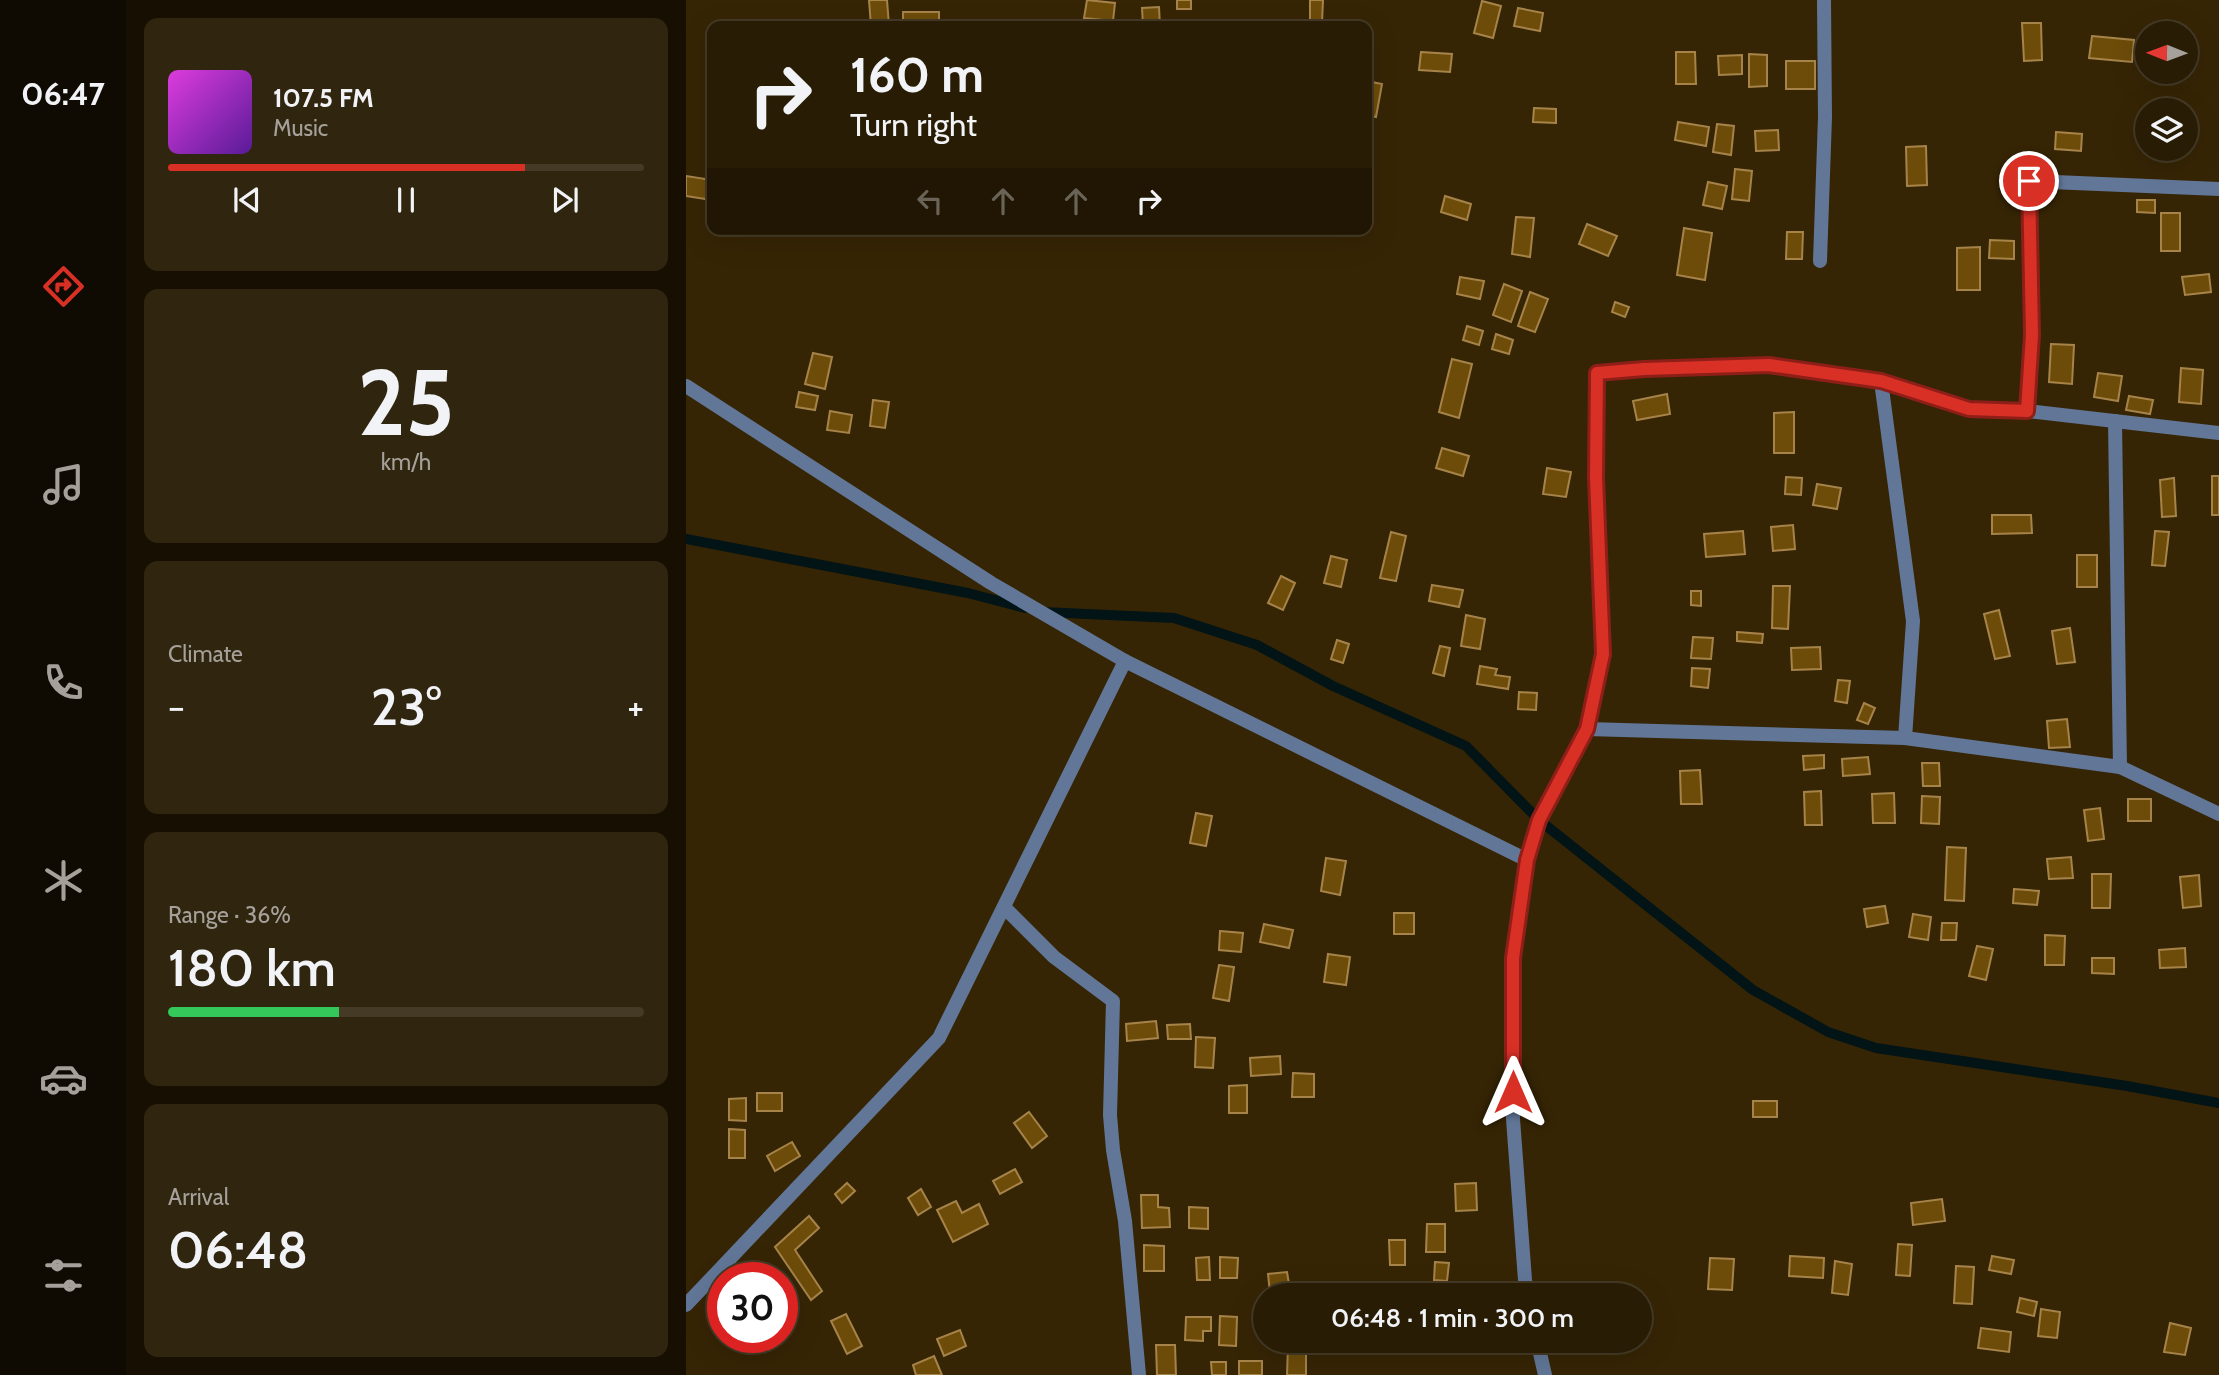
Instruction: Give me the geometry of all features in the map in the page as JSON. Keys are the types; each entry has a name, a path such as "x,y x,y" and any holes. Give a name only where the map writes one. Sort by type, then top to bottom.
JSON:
{"street":[{"path":"1820,261 1825,117 1824,0"},
{"path":"2027,411 2032,335 2029,181 2219,189"},
{"path":"1526,1283 1513,1119 1513,971 1527,860 1539,820 1587,729 1603,654 1596,477 1597,373 1769,365 1881,381 1969,409 2027,411 2219,433"},
{"path":"1881,381 1913,621 1905,738"},
{"path":"686,386 991,583 1125,661 1527,860"},
{"path":"2115,421 2120,767"},
{"path":"686,1305 939,1038 1125,661"},
{"path":"1587,729 1905,738 2120,767 2219,814"},
{"path":"1004,907 1054,957 1113,1000 1110,1115 1125,1221 1139,1375"},
{"path":"1540,1353 1545,1375"}],"building":[{"path":"869,0 887,0 889,21 871,21"},
{"path":"1087,0 1115,3 1113,21 1084,18"},
{"path":"1177,0 1191,0 1191,9 1177,9"},
{"path":"1310,0 1323,0 1322,21 1310,21"},
{"path":"1482,1 1501,6 1493,38 1474,33"},
{"path":"1159,7 1160,21 1143,21 1142,8"},
{"path":"1518,8 1543,13 1540,31 1514,26"},
{"path":"903,12 939,12 939,21 903,21"},
{"path":"2022,23 2041,23 2042,60 2024,61"},
{"path":"2092,36 2134,40 2132,62 2089,58"},
{"path":"1421,52 1452,54 1450,72 1419,70"},
{"path":"1676,52 1695,52 1696,84 1676,84"},
{"path":"1749,54 1767,55 1767,86 1749,87"},
{"path":"1742,55 1742,74 1719,75 1718,56"},
{"path":"1786,61 1815,61 1815,89 1786,89"},
{"path":"1372,82 1382,84 1376,117 1372,116"},
{"path":"1534,108 1556,109 1556,123 1533,122"},
{"path":"1678,122 1709,127 1706,146 1675,140"},
{"path":"1717,124 1734,126 1731,155 1713,152"},
{"path":"1778,130 1779,150 1756,151 1755,131"},
{"path":"2056,132 2082,134 2081,151 2055,149"},
{"path":"1926,146 1927,185 1907,186 1906,147"},
{"path":"1735,169 1752,171 1749,201 1732,199"},
{"path":"686,176 707,179 707,199 686,196"},
{"path":"1708,182 1727,186 1722,209 1703,205"},
{"path":"1445,196 1471,204 1467,220 1441,212"},
{"path":"2137,200 2155,200 2155,213 2137,212"},
{"path":"2161,213 2180,213 2180,251 2161,251"},
{"path":"1516,217 1534,218 1530,257 1512,254"},
{"path":"1587,224 1617,236 1608,256 1579,244"},
{"path":"1684,228 1712,233 1705,280 1677,275"},
{"path":"1787,232 1803,232 1802,259 1786,259"},
{"path":"1990,240 2014,241 2014,259 1989,258"},
{"path":"1980,247 1980,290 1957,290 1957,248"},
{"path":"2209,274 2211,292 2185,295 2182,277"},
{"path":"1460,277 1484,281 1480,299 1457,294"},
{"path":"1504,284 1522,291 1511,322 1493,315"},
{"path":"1530,292 1548,299 1535,332 1518,326"},
{"path":"1615,302 1629,307 1625,317 1612,312"},
{"path":"1467,326 1483,331 1479,345 1463,340"},
{"path":"1496,334 1513,340 1509,354 1492,349"},
{"path":"2051,344 2074,345 2072,384 2049,382"},
{"path":"813,353 832,357 825,389 805,384"},
{"path":"1452,359 1472,364 1459,418 1439,412"},
{"path":"2181,368 2203,370 2201,404 2179,402"},
{"path":"2098,373 2122,376 2118,401 2094,397"},
{"path":"799,392 818,396 815,410 796,407"},
{"path":"1667,394 1670,414 1637,420 1633,401"},
{"path":"2129,396 2153,400 2150,414 2126,410"},
{"path":"873,400 889,402 885,428 870,426"},
{"path":"830,411 852,415 849,433 827,430"},
{"path":"1794,412 1794,453 1774,453 1774,413"},
{"path":"1442,448 1469,456 1463,476 1436,468"},
{"path":"1547,468 1571,472 1566,497 1543,494"},
{"path":"2212,476 2219,476 2219,515 2212,515"},
{"path":"1786,477 1802,478 1801,495 1785,494"},
{"path":"2174,478 2176,516 2162,517 2160,480"},
{"path":"1817,484 1841,488 1837,509 1813,505"},
{"path":"1992,515 2031,515 2032,533 1992,534"},
{"path":"1793,525 1795,549 1773,551 1771,527"},
{"path":"1743,531 1745,554 1706,557 1704,534"},
{"path":"2155,531 2169,532 2165,566 2152,565"},
{"path":"1391,532 1406,536 1396,581 1380,578"},
{"path":"2077,555 2097,555 2097,587 2077,587"},
{"path":"1331,556 1347,560 1341,587 1324,583"},
{"path":"1281,576 1295,583 1283,610 1268,603"},
{"path":"1432,585 1463,590 1459,607 1429,601"},
{"path":"1773,586 1790,586 1788,629 1772,628"},
{"path":"1691,591 1701,591 1701,606 1691,605"},
{"path":"1999,610 2010,656 1995,659 1984,614"},
{"path":"1466,615 1485,619 1480,649 1461,646"},
{"path":"2070,628 2075,662 2057,664 2052,631"},
{"path":"1737,632 1763,634 1762,643 1737,641"},
{"path":"1693,637 1713,638 1711,659 1691,658"},
{"path":"1337,640 1349,644 1343,663 1331,659"},
{"path":"1440,646 1450,648 1444,676 1433,673"},
{"path":"1820,647 1821,669 1792,670 1791,648"},
{"path":"1480,666 1497,669 1495,675 1510,677 1508,689 1477,684"},
{"path":"1692,668 1710,669 1708,688 1691,686"},
{"path":"1838,680 1850,681 1847,703 1835,701"},
{"path":"1519,692 1537,693 1536,710 1518,709"},
{"path":"1864,703 1875,708 1868,724 1857,720"},
{"path":"2067,719 2070,747 2049,748 2047,721"},
{"path":"1824,755 1824,768 1804,770 1803,756"},
{"path":"1868,757 1870,774 1843,776 1842,759"},
{"path":"1922,763 1939,763 1940,786 1923,786"},
{"path":"1700,770 1702,804 1681,804 1680,771"},
{"path":"1821,791 1822,825 1805,825 1804,792"},
{"path":"1894,793 1895,823 1873,823 1872,794"},
{"path":"1922,796 1940,797 1939,824 1921,823"},
{"path":"2128,799 2151,799 2151,821 2128,821"},
{"path":"2100,808 2104,839 2088,841 2084,810"},
{"path":"1196,813 1212,816 1206,846 1190,843"},
{"path":"1947,847 1966,848 1964,901 1945,900"},
{"path":"2071,857 2073,878 2049,879 2047,859"},
{"path":"1326,858 1346,861 1340,895 1321,891"},
{"path":"2092,874 2111,874 2110,908 2092,908"},
{"path":"2199,875 2201,906 2183,908 2180,877"},
{"path":"2014,889 2039,891 2037,905 2013,903"},
{"path":"1885,906 1888,923 1867,927 1864,909"},
{"path":"1394,913 1414,913 1414,934 1394,934"},
{"path":"1913,914 1931,917 1928,940 1909,937"},
{"path":"1942,923 1957,923 1956,940 1941,940"},
{"path":"1264,924 1293,930 1289,948 1260,942"},
{"path":"1220,931 1243,933 1241,952 1219,950"},
{"path":"2045,935 2065,936 2064,965 2045,965"},
{"path":"1977,946 1993,949 1986,980 1969,976"},
{"path":"2185,948 2186,967 2160,968 2159,950"},
{"path":"1328,954 1350,957 1346,985 1324,982"},
{"path":"2092,958 2114,958 2114,974 2092,973"},
{"path":"1219,965 1234,967 1229,1001 1213,998"},
{"path":"1156,1021 1158,1038 1127,1041 1126,1024"},
{"path":"1190,1024 1191,1039 1168,1039 1167,1025"},
{"path":"1196,1037 1215,1038 1213,1068 1195,1067"},
{"path":"1280,1056 1281,1074 1251,1076 1250,1058"},
{"path":"1293,1073 1314,1074 1314,1097 1292,1097"},
{"path":"1247,1085 1247,1113 1229,1113 1229,1086"},
{"path":"757,1093 782,1093 782,1111 757,1111"},
{"path":"746,1098 746,1121 729,1120 729,1099"},
{"path":"1753,1101 1777,1101 1777,1117 1753,1117"},
{"path":"1029,1112 1047,1136 1032,1148 1014,1123"},
{"path":"729,1129 745,1130 745,1158 729,1158"},
{"path":"792,1142 800,1156 775,1171 767,1156"},
{"path":"1015,1169 1022,1182 1000,1194 993,1181"},
{"path":"847,1183 855,1191 842,1203 835,1194"},
{"path":"1476,1183 1477,1210 1456,1211 1455,1184"},
{"path":"921,1189 931,1207 918,1215 908,1198"},
{"path":"1141,1195 1158,1195 1158,1207 1169,1208 1170,1227 1142,1228"},
{"path":"1942,1199 1945,1221 1913,1225 1911,1203"},
{"path":"956,1201 962,1213 979,1204 988,1224 953,1242 937,1210"},
{"path":"1189,1207 1208,1208 1208,1229 1189,1228"},
{"path":"809,1216 819,1228 795,1250 822,1291 811,1300 798,1281 798,1262 785,1262 775,1247"},
{"path":"1427,1224 1445,1224 1445,1252 1426,1252"},
{"path":"1389,1240 1405,1240 1405,1265 1390,1265"},
{"path":"1898,1244 1912,1245 1910,1276 1896,1275"},
{"path":"1144,1245 1164,1246 1164,1271 1144,1271"},
{"path":"1790,1256 1824,1258 1823,1278 1789,1276"},
{"path":"1992,1256 2014,1260 2011,1274 1989,1270"},
{"path":"1209,1257 1210,1280 1197,1280 1196,1258"},
{"path":"1220,1257 1238,1258 1237,1278 1220,1278"},
{"path":"1710,1258 1734,1259 1732,1290 1708,1289"},
{"path":"1835,1261 1852,1264 1848,1295 1832,1293"},
{"path":"1435,1262 1449,1263 1447,1281 1434,1280"},
{"path":"1956,1266 1974,1267 1972,1304 1954,1303"},
{"path":"1287,1272 1289,1283 1269,1283 1268,1274"},
{"path":"2020,1298 2037,1302 2034,1316 2017,1312"},
{"path":"2041,1309 2060,1312 2057,1338 2038,1336"},
{"path":"846,1314 862,1346 847,1354 831,1321"},
{"path":"1220,1316 1237,1317 1236,1346 1219,1345"},
{"path":"1186,1317 1211,1317 1211,1331 1203,1331 1203,1341 1185,1340"},
{"path":"2170,1323 2191,1328 2185,1355 2164,1352"},
{"path":"1981,1328 2011,1332 2009,1352 1978,1348"},
{"path":"960,1330 966,1346 944,1356 937,1339"},
{"path":"1156,1345 1175,1345 1176,1375 1157,1375"},
{"path":"1288,1353 1306,1353 1306,1375 1287,1375"},
{"path":"934,1356 942,1375 916,1375 913,1365"},
{"path":"1239,1361 1262,1361 1262,1375 1239,1375"},
{"path":"1211,1362 1226,1362 1226,1375 1212,1375"}],"waterway":[{"path":"686,539 968,593 1025,608"},
{"path":"1043,612 1174,618 1257,645 1333,686 1466,746 1539,820 1753,990 1828,1032 1876,1048 2127,1086 2219,1103"}],"route":[{"path":"1513,1092 1513,958 1527,860 1539,820 1587,729 1603,654 1596,477 1597,373 1769,365 1881,381 1969,409 2027,411 2032,335 2029,181"}]}
